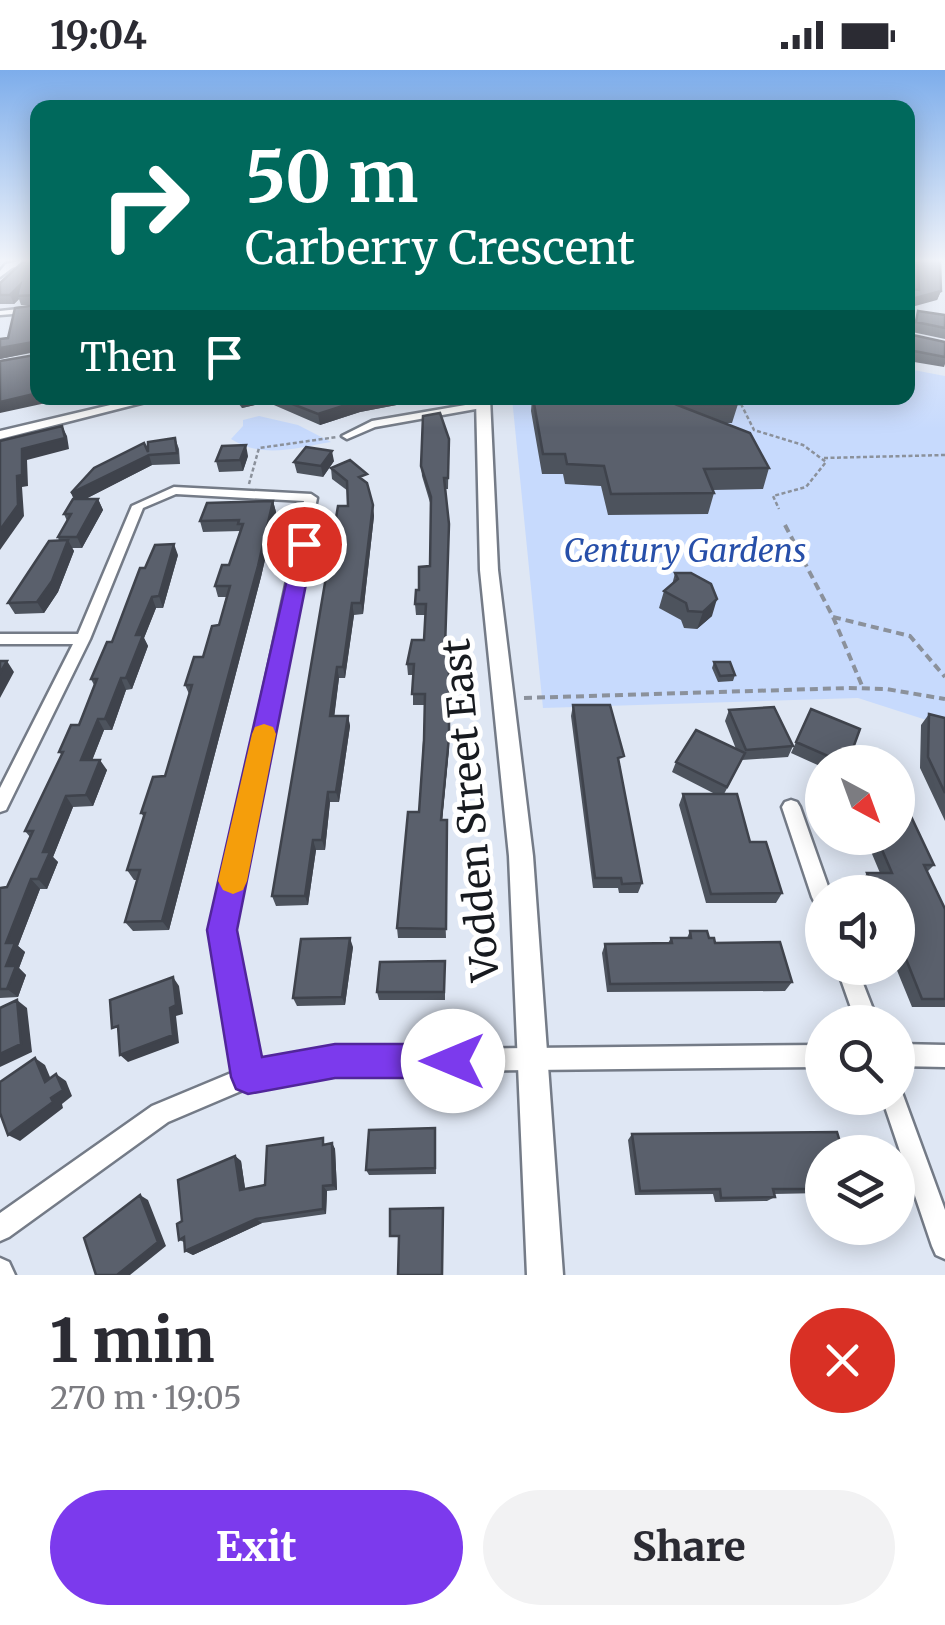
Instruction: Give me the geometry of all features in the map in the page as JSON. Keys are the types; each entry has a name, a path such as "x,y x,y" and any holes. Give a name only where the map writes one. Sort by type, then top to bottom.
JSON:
{"street":[{"path":"0,435 125,405"},
{"path":"346,436 372,424 464,405"},
{"name":"Vodden Street East","path":"483,405 490,570 521,856 545,1275"},
{"path":"0,805 83,639 138,506 174,490 312,498 222,930 248,1077"},
{"path":"0,639 83,639"},
{"path":"791,807 814,875"},
{"path":"915,1055 945,1056"},
{"path":"0,1228 160,1114 248,1077 335,1061 805,1056"},
{"path":"899,1115 945,1246"}],"path":[{"path":"744,405 754,430 790,440 824,458 945,455"},
{"path":"246,493 260,448 346,436"},
{"path":"778,509 773,496 801,490 813,482 826,466 824,458"},
{"path":"785,526 863,688"},
{"path":"832,617 910,636 945,678"},
{"path":"504,699 863,688 945,699"}],"green space":[{"name":"Century Gardens","path":"915,370 945,376 945,726 858,698 543,708 513,405 915,405"},
{"path":"259,416 298,425 331,442 267,450 231,439 243,426 243,420"}],"building":[{"path":"13,316 30,316 30,343 0,348 0,339 8,338"},
{"path":"917,316 945,316 945,328 916,322"},
{"path":"915,335 945,342 945,357 915,351"},
{"path":"30,356 30,395 0,402 0,361"},
{"path":"295,405 346,405 318,414"},
{"path":"534,405 678,405 750,433 769,468 704,469 714,493 611,494 604,466 567,464 565,454 543,454"},
{"path":"440,413 449,439 448,478 444,478 449,524 445,648 449,648 449,737 441,820 447,820 446,929 397,928 408,812 419,812 424,740 425,694 412,694 414,664 407,664 412,640 424,640 426,604 415,604 416,590 419,567 430,566 431,497 421,466 423,416"},
{"path":"62,426 65,438 22,449 22,475 17,476 18,505 0,530 0,441"},
{"path":"175,438 177,453 149,455 71,493 94,468 144,443 148,452 148,442"},
{"path":"246,445 240,460 216,461 222,446"},
{"path":"306,447 332,451 321,466 294,462"},
{"path":"350,460 367,474 359,477 367,483 373,505 361,603 352,603 343,667 337,667 330,716 348,716 336,792 328,792 322,840 313,840 305,896 272,896 338,506 348,506 347,481 331,468"},
{"path":"73,499 98,499 77,537 58,537 71,514 64,514"},
{"path":"273,501 162,921 125,922 140,870 127,870 145,813 141,813 153,777 165,776 192,685 185,685 194,657 203,657 212,626 219,625 230,586 215,586 222,565 229,565 243,524 238,524 239,520 200,521 207,503"},
{"path":"68,540 52,581 37,602 8,603 49,541"},
{"path":"174,544 159,596 152,597 136,635 143,635 126,678 121,678 105,719 98,719 81,760 100,760 86,795 66,796 43,852 50,852 38,879 31,879 6,943 15,943 6,966 16,966 7,989 0,989 0,888 7,887 33,831 25,831 63,752 59,752 71,725 79,725 97,679 91,679 107,642 112,642 140,568 145,568 155,545"},
{"path":"675,573 691,573 711,584 717,599 703,612 688,611 686,603 664,591 678,579"},
{"path":"714,662 730,662 735,675 720,676"},
{"path":"573,705 610,705 624,756 618,758 642,883 622,884 621,878 595,878"},
{"path":"774,707 793,746 746,750 729,710"},
{"path":"811,709 860,729 854,745 805,746 796,742"},
{"path":"929,714 945,718 945,793 928,757"},
{"path":"696,730 745,753 727,787 676,762"},
{"path":"683,794 737,794 750,842 766,842 782,893 711,894"},
{"path":"915,825 934,865 924,865 945,909 945,999 922,999 915,982 915,875 867,873 892,873 884,855 915,855"},
{"path":"690,931 707,931 715,943 780,942 792,982 610,984 605,944 672,943 671,938 691,938"},
{"path":"350,938 342,997 293,998 301,939"},
{"path":"445,961 444,992 377,992 380,962"},
{"path":"173,977 173,1035 120,1055 118,1026 112,1028 110,1000"},
{"path":"17,1000 21,1044 0,1054 0,1008"},
{"path":"35,1058 45,1082 56,1074 63,1090 8,1135 0,1113 0,1082"},
{"path":"435,1128 435,1168 366,1170 369,1130"},
{"path":"632,1134 838,1135 805,1135 805,1189 773,1189 775,1197 721,1198 720,1189 640,1191"},
{"path":"323,1138 323,1145 332,1143 333,1185 323,1186 323,1209 256,1219 185,1251 184,1237 179,1240 177,1224 182,1221 178,1180 235,1156 240,1190 265,1185 267,1146"},
{"path":"140,1195 158,1242 117,1275 96,1275 84,1238"},
{"path":"443,1208 442,1275 398,1275 399,1236 390,1236 390,1209"}],"slow traffic":[{"path":"233,881 264,734"}],"route":[{"path":"304,544 222,930 248,1077 335,1061 453,1061"}]}
